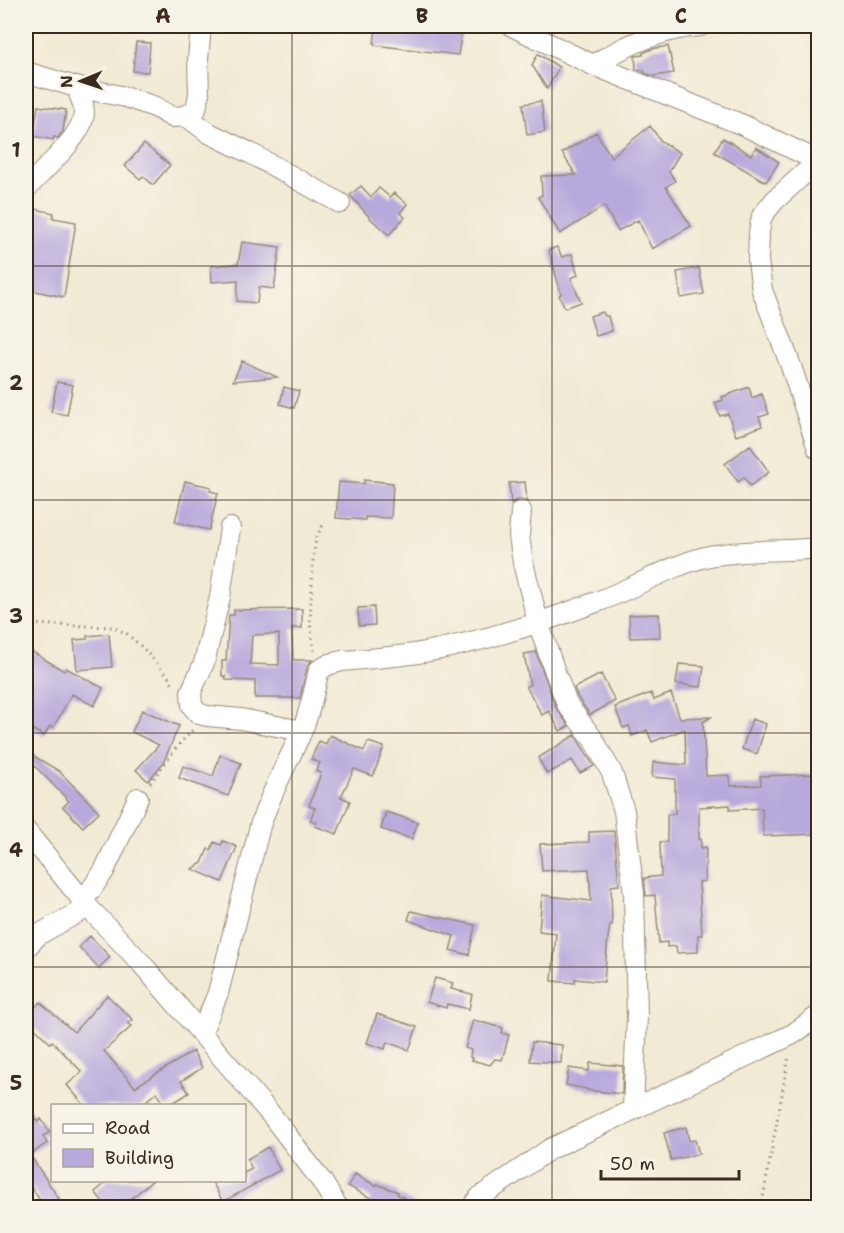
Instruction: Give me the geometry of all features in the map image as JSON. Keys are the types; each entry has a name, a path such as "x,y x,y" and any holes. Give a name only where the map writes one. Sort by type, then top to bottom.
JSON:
{"street":[{"path":"26,72 76,87 126,97 155,107 172,117 186,116 196,109 199,94 198,58 201,26"},
{"path":"512,26 593,65 743,125 819,161 775,200 762,216 758,261 762,290 819,449"},
{"path":"593,65 623,47 649,37 701,26"},
{"path":"26,189 72,140 83,121 84,109 76,87"},
{"path":"186,116 209,133 340,203"},
{"path":"521,511 519,536 538,622 567,705 593,739 612,773 624,811 633,894 638,1016 633,1108"},
{"path":"230,528 211,640 191,692 200,711 302,731"},
{"path":"201,1034 218,993 248,865 267,803 302,731 320,670 342,660 421,652 491,637 600,601 707,557 735,552 819,548"},
{"path":"26,948 38,935 86,904 138,798"},
{"path":"26,831 86,904 142,964 273,1117 323,1183 338,1208"},
{"path":"471,1208 480,1197 550,1149 793,1034 819,1016"}],"path":[{"path":"320,670 309,622 316,537 325,522"},
{"path":"26,624 113,627 127,634 144,648 168,676 181,698 200,711 162,770 138,798"},
{"path":"761,1208 793,1034"}],"building":[{"path":"376,26 433,26 462,30 458,55 374,45"},
{"path":"136,42 150,43 148,72 133,71"},
{"path":"668,46 674,73 654,76 644,73 644,70 636,69 635,56"},
{"path":"538,54 559,67 547,89 532,65"},
{"path":"541,101 545,132 527,135 523,104"},
{"path":"38,106 66,110 63,131 58,138 54,137 53,140 33,136"},
{"path":"650,126 661,141 680,153 669,171 675,181 666,187 691,226 652,249 638,220 618,231 604,206 560,234 538,197 542,195 541,176 576,175 562,153 596,132 611,157"},
{"path":"723,138 751,155 756,147 779,162 766,182 714,152"},
{"path":"144,144 170,165 153,185 143,176 140,179 125,166"},
{"path":"361,186 371,197 379,188 390,197 394,193 407,204 400,213 405,217 389,235 350,195"},
{"path":"31,208 54,213 53,218 76,222 64,297 30,290 35,266 26,264 26,236"},
{"path":"242,242 280,247 274,289 259,287 257,303 237,301 238,280 212,282 211,266 238,264"},
{"path":"557,247 562,257 572,254 578,275 571,278 581,302 565,308 559,295 561,294 549,250"},
{"path":"699,268 704,294 681,298 677,272"},
{"path":"603,312 605,316 608,316 612,331 596,336 590,316"},
{"path":"242,361 277,377 233,381"},
{"path":"57,382 73,385 67,415 51,412"},
{"path":"284,387 299,391 294,408 280,404"},
{"path":"749,387 752,398 762,394 769,414 759,417 762,426 736,436 728,414 720,416 715,403 723,400 722,397"},
{"path":"750,445 769,472 750,486 744,477 738,482 725,464"},
{"path":"364,480 393,483 391,518 365,517 365,520 336,518 339,482 364,484"},
{"path":"185,481 211,487 210,491 218,493 209,530 175,522"},
{"path":"525,482 527,501 516,500 511,504 509,483"},
{"path":"374,607 375,625 359,626 358,608"},
{"path":"302,609 302,628 292,628 293,660 312,660 307,667 300,698 255,698 255,681 226,680 225,676 222,676 222,661 226,661 229,615 234,615 234,610","holes":["279,634 279,665 250,664 252,635"]},
{"path":"659,614 660,637 630,638 629,615"},
{"path":"109,634 112,667 77,670 74,640"},
{"path":"26,648 64,671 66,668 103,688 94,706 72,694 53,728 50,726 44,736 26,726"},
{"path":"536,652 556,708 569,726 560,731 549,711 542,715 526,686 530,685 524,654"},
{"path":"679,664 704,666 701,687 676,684"},
{"path":"601,674 615,701 590,715 574,688"},
{"path":"651,693 654,700 671,693 680,718 711,717 703,722 706,776 729,775 730,786 761,785 760,776 817,774 819,834 763,836 762,808 730,810 730,805 699,807 699,839 701,839 701,848 706,847 705,881 699,882 702,935 698,935 698,952 677,953 676,946 667,947 667,942 659,943 655,895 646,896 644,878 661,876 660,842 667,842 667,815 675,814 675,779 652,777 653,762 686,765 685,729 652,742 647,730 632,736 629,726 623,728 615,707"},
{"path":"142,710 179,726 163,763 148,781 136,770 159,745 132,732"},
{"path":"752,719 766,724 757,754 742,749"},
{"path":"330,735 364,751 368,742 384,747 373,776 354,769 341,797 350,801 337,834 315,826 317,822 310,820 315,808 309,806 321,773 316,771 320,763 311,759 319,741 326,744"},
{"path":"575,735 594,766 580,773 572,760 547,774 538,758"},
{"path":"27,752 59,771 99,812 83,827 63,807 69,801 26,757"},
{"path":"220,755 241,763 228,796 179,778 183,766 213,776"},
{"path":"386,812 418,822 412,839 381,829"},
{"path":"614,831 619,885 611,886 612,925 610,925 608,937 604,982 575,979 575,983 552,981 556,933 539,931 542,895 591,901 589,869 542,871 540,844 589,842 589,832"},
{"path":"223,841 237,847 222,882 192,869 202,863 214,842 221,845"},
{"path":"411,911 475,925 469,955 450,950 454,936 408,920"},
{"path":"90,936 110,957 99,968 79,947"},
{"path":"435,978 453,983 451,989 472,994 469,1009 447,1004 446,1008 427,1002"},
{"path":"107,995 133,1020 128,1023 132,1026 104,1051 135,1087 193,1051 202,1068 181,1081 189,1093 171,1104 164,1104 157,1092 142,1104 83,1104 67,1085 82,1072 52,1041 50,1043 26,1020 26,1017 40,1002 74,1032"},
{"path":"377,1014 417,1027 409,1050 387,1042 385,1049 367,1043"},
{"path":"473,1020 503,1028 502,1033 509,1035 502,1060 495,1059 490,1065 471,1060 471,1050 465,1048"},
{"path":"532,1042 562,1045 561,1063 530,1061"},
{"path":"590,1063 623,1066 622,1094 566,1085 569,1068 589,1071"},
{"path":"26,1102 38,1122 41,1119 50,1132 43,1136 47,1143 30,1155 65,1208 45,1208 26,1179"},
{"path":"686,1127 689,1141 695,1140 699,1154 671,1160 664,1133"},
{"path":"268,1147 280,1170 223,1202 212,1182 246,1182 246,1172 252,1169 247,1159"},
{"path":"355,1174 376,1186 377,1184 398,1192 397,1194 422,1208 367,1208 371,1198 348,1186"},
{"path":"107,1182 151,1182 120,1208 108,1208 95,1192"}]}
